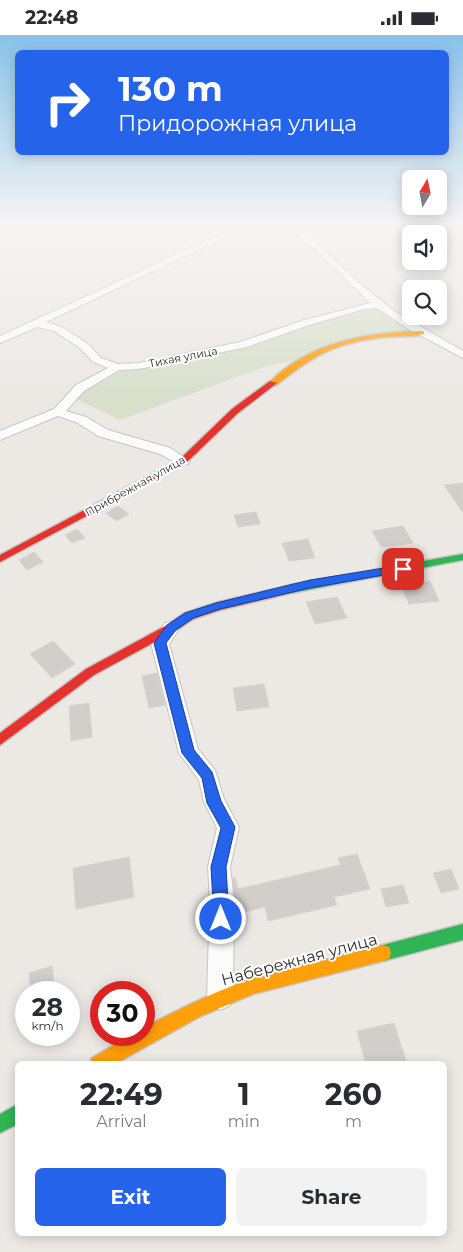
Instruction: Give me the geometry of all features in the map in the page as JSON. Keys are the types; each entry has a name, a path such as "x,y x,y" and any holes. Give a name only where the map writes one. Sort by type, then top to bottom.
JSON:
{"street":[{"path":"0,340 127,281"},
{"path":"352,281 368,296 422,333 463,355"},
{"name":"Тихая улица","path":"0,437 58,412 80,388 117,367 139,366 243,345 305,323 364,306 381,305"},
{"path":"36,323 58,329 84,347 97,361 117,367"},
{"name":"Прибрежная улица","path":"0,559 183,461 235,411 306,359 330,346 394,333 422,333"},
{"path":"58,412 82,421 103,433 165,451 183,461"},
{"path":"0,740 90,672 171,628 189,615 228,603 310,584 463,557"},
{"path":"171,628 160,643 189,753 208,776 214,803 228,827 219,867 222,900 220,997"},
{"name":"Набережная улица","path":"103,1061 147,1034 220,997 253,986 463,932"},
{"path":"0,1124 15,1115"}],"green space":[{"path":"381,305 402,319 402,325 410,325 422,333 369,339 306,359 266,366 120,420 72,397 117,367 198,354 305,323"}],"building":[{"path":"463,483 463,513 444,485"},
{"path":"118,506 129,514 116,521 106,513"},
{"path":"256,512 260,524 238,527 234,515"},
{"path":"403,526 413,543 381,547 372,531"},
{"path":"77,529 85,538 72,543 65,535"},
{"path":"308,539 315,558 289,561 282,543"},
{"path":"34,552 43,562 27,570 19,560"},
{"path":"430,581 439,601 409,604 400,584"},
{"path":"337,597 347,618 315,624 306,602"},
{"path":"53,641 75,664 52,678 30,654"},
{"path":"157,673 165,705 149,708 142,676"},
{"path":"264,684 269,707 237,711 233,688"},
{"path":"89,703 92,737 71,741 69,706"},
{"path":"357,854 370,889 334,897 337,905 268,921 265,907 236,914 233,878 235,878 238,889 340,865 338,858"},
{"path":"129,857 134,897 76,909 73,868"},
{"path":"451,869 459,889 441,893 433,873"},
{"path":"403,885 409,903 386,907 381,889"},
{"path":"52,966 54,981 30,981 29,973"},
{"path":"394,1023 406,1061 365,1061 357,1031"}],"traffic: fast":[{"path":"291,589 463,557"},
{"path":"383,953 463,932"},
{"path":"0,1124 15,1115"}],"traffic: slow":[{"path":"273,383 308,357 331,346 376,336 422,333"},
{"path":"103,1061 174,1021 213,1002 253,986 383,953"}],"traffic: jam":[{"path":"0,559 183,461 235,411 273,383"},
{"path":"0,740 90,672 171,628 189,616 219,606 291,589"}],"route":[{"path":"221,919 222,900 219,867 228,827 214,803 208,776 189,753 160,643 171,628 189,615 310,584 403,569"}]}
